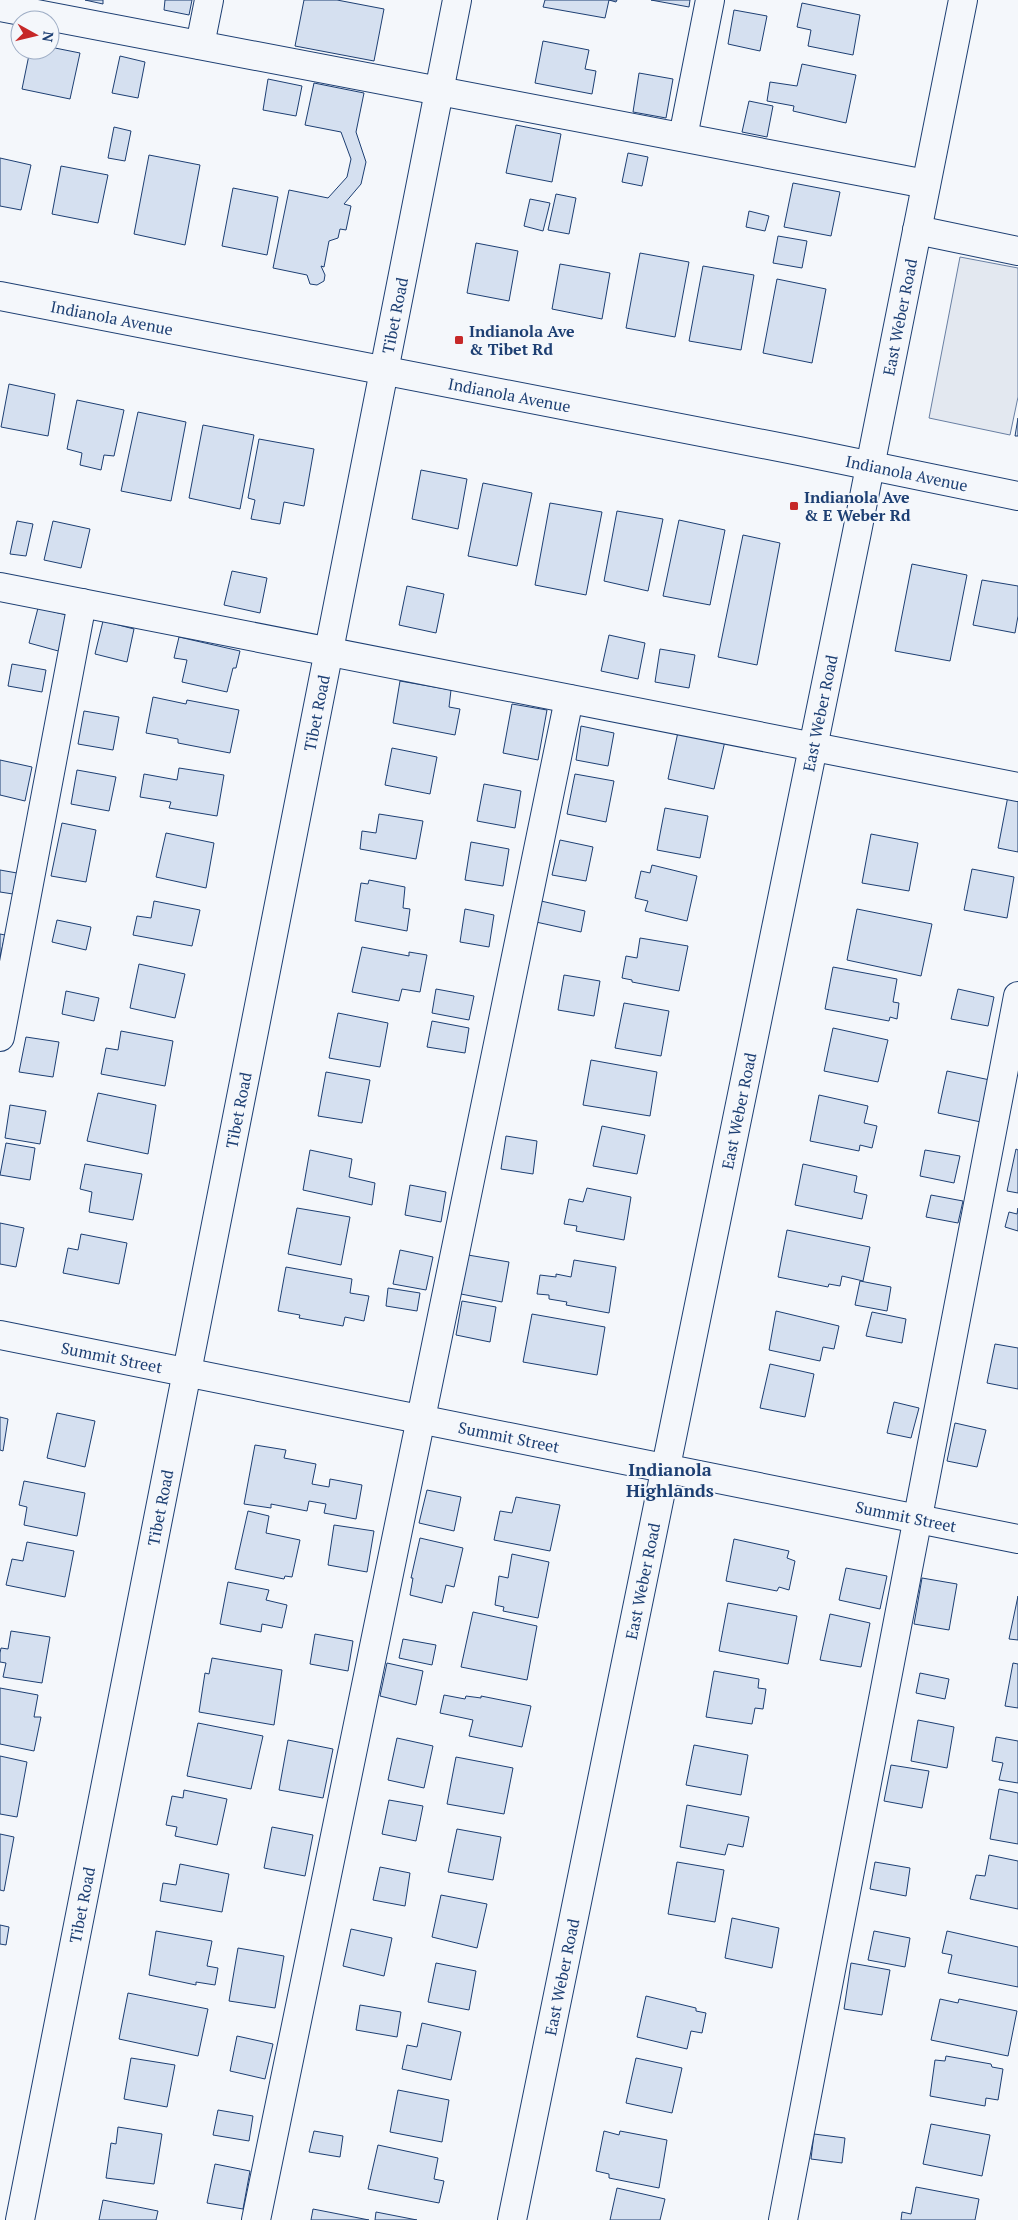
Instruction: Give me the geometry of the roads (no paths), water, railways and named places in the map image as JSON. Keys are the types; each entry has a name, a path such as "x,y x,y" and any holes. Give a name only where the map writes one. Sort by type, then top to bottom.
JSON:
{"street":[{"path":"200,45 208,0"},
{"name":"Tibet Road","path":"20,2220 457,0"},
{"path":"683,138 710,0"},
{"name":"East Weber Road","path":"512,2220 963,0"},
{"path":"0,7 926,184"},
{"path":"917,230 1018,251"},
{"name":"Indianola Avenue","path":"0,296 385,370 1018,496"},
{"path":"0,587 1018,787"},
{"path":"0,1037 82,603"},
{"path":"256,2220 569,699"},
{"path":"783,2220 1018,996"},
{"name":"Summit Street","path":"0,1334 1018,1539"}],"place":[{"name":"Indianola Ave & Tibet Rd","path":"459,340"},
{"name":"Indianola Ave & E Weber Rd","path":"794,506"}],"district":[{"name":"Indianola Highlands","path":"670,1479"}]}
